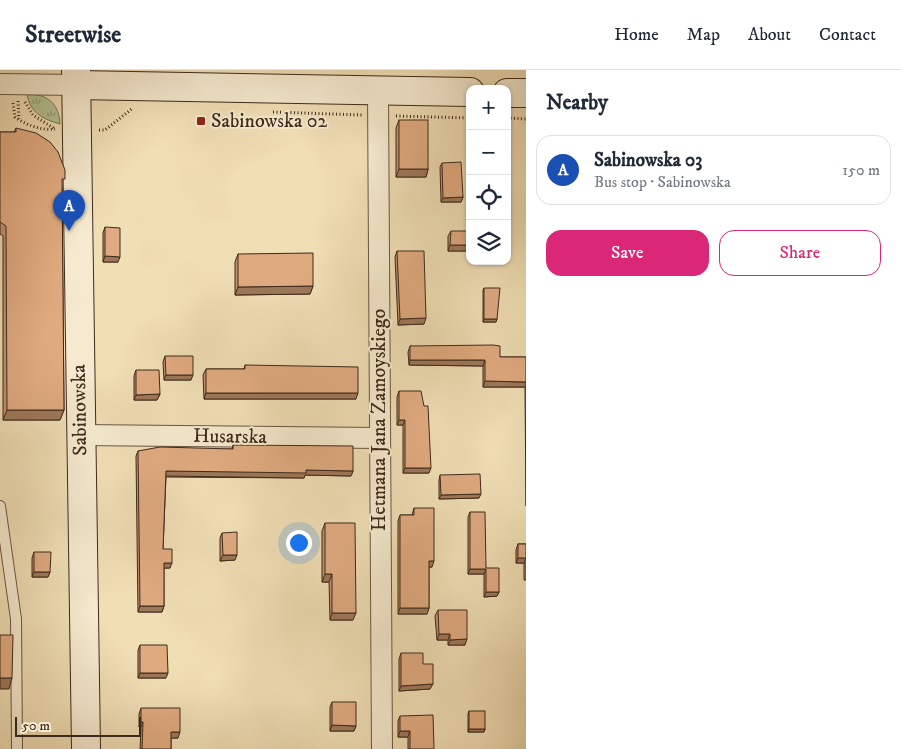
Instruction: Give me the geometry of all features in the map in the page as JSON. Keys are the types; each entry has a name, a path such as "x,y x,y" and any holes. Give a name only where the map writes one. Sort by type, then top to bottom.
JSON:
{"street":[{"path":"0,84 76,77 378,103 466,92"},
{"name":"Sabinowska","path":"76,77 86,749"},
{"path":"511,93 526,93"},
{"name":"Hetmana Jana Zamoyskiego","path":"378,103 382,749"},
{"name":"Husarska","path":"80,435 379,438"}],"lane":[{"path":"0,506 4,548 16,619 17,749"}],"path":[{"path":"7,103 14,103 15,117 19,120 45,131 55,129 33,115 24,99"},
{"path":"271,112 378,103 466,117"},
{"path":"19,104 19,120"},
{"path":"97,130 105,130 134,108"},
{"path":"511,118 526,119"}],"green space":[{"path":"27,94 34,94 51,101 57,110 60,124 48,120 34,111"}],"building":[{"path":"399,120 428,120 428,169 399,169"},
{"path":"16,128 36,133 50,142 58,152 65,170 65,179 62,179 64,410 7,410 6,226 0,222 0,132 16,132"},
{"path":"461,162 463,197 443,198 442,163"},
{"path":"105,227 120,228 120,257 105,256"},
{"path":"451,231 466,231 466,245 450,245"},
{"path":"397,251 424,251 426,318 400,319"},
{"path":"313,253 313,286 238,287 238,254"},
{"path":"484,288 500,288 497,319 484,319"},
{"path":"410,346 500,346 500,357 526,357 526,382 485,381 485,360 410,360"},
{"path":"165,356 193,356 193,375 166,375"},
{"path":"245,365 358,367 358,393 206,393 206,369 245,369"},
{"path":"136,370 159,370 160,394 136,395"},
{"path":"399,391 421,391 424,406 428,406 431,468 405,468 405,420 399,420"},
{"path":"233,445 353,446 353,471 306,470 306,473 166,471 163,549 172,549 172,563 164,563 164,606 140,606 138,451 160,447 233,449"},
{"path":"480,474 481,494 441,495 440,475"},
{"path":"414,508 434,508 434,561 429,561 429,608 400,608 400,515 414,515"},
{"path":"470,512 485,512 486,568 499,568 499,592 486,592 486,569 470,569"},
{"path":"325,523 355,523 356,613 332,613 332,574 325,574"},
{"path":"237,532 237,555 223,555 222,533"},
{"path":"518,544 526,544 526,558 518,558"},
{"path":"34,552 51,552 50,572 34,572"},
{"path":"438,610 467,610 467,639 450,640 450,634 439,634"},
{"path":"0,635 13,635 12,678 0,678"},
{"path":"140,645 167,645 168,673 140,673"},
{"path":"401,653 423,653 423,664 433,664 433,684 401,686"},
{"path":"332,702 356,702 356,726 332,725"},
{"path":"141,708 180,708 180,732 171,732 171,749 142,749 143,722 141,722"},
{"path":"469,711 485,711 485,729 469,729"},
{"path":"433,715 434,749 410,749 410,731 400,731 400,716"}],"place":[{"name":"Sabinowska 02","path":"201,121"},
{"name":"Sabinowska 03","path":"69,231"}]}
